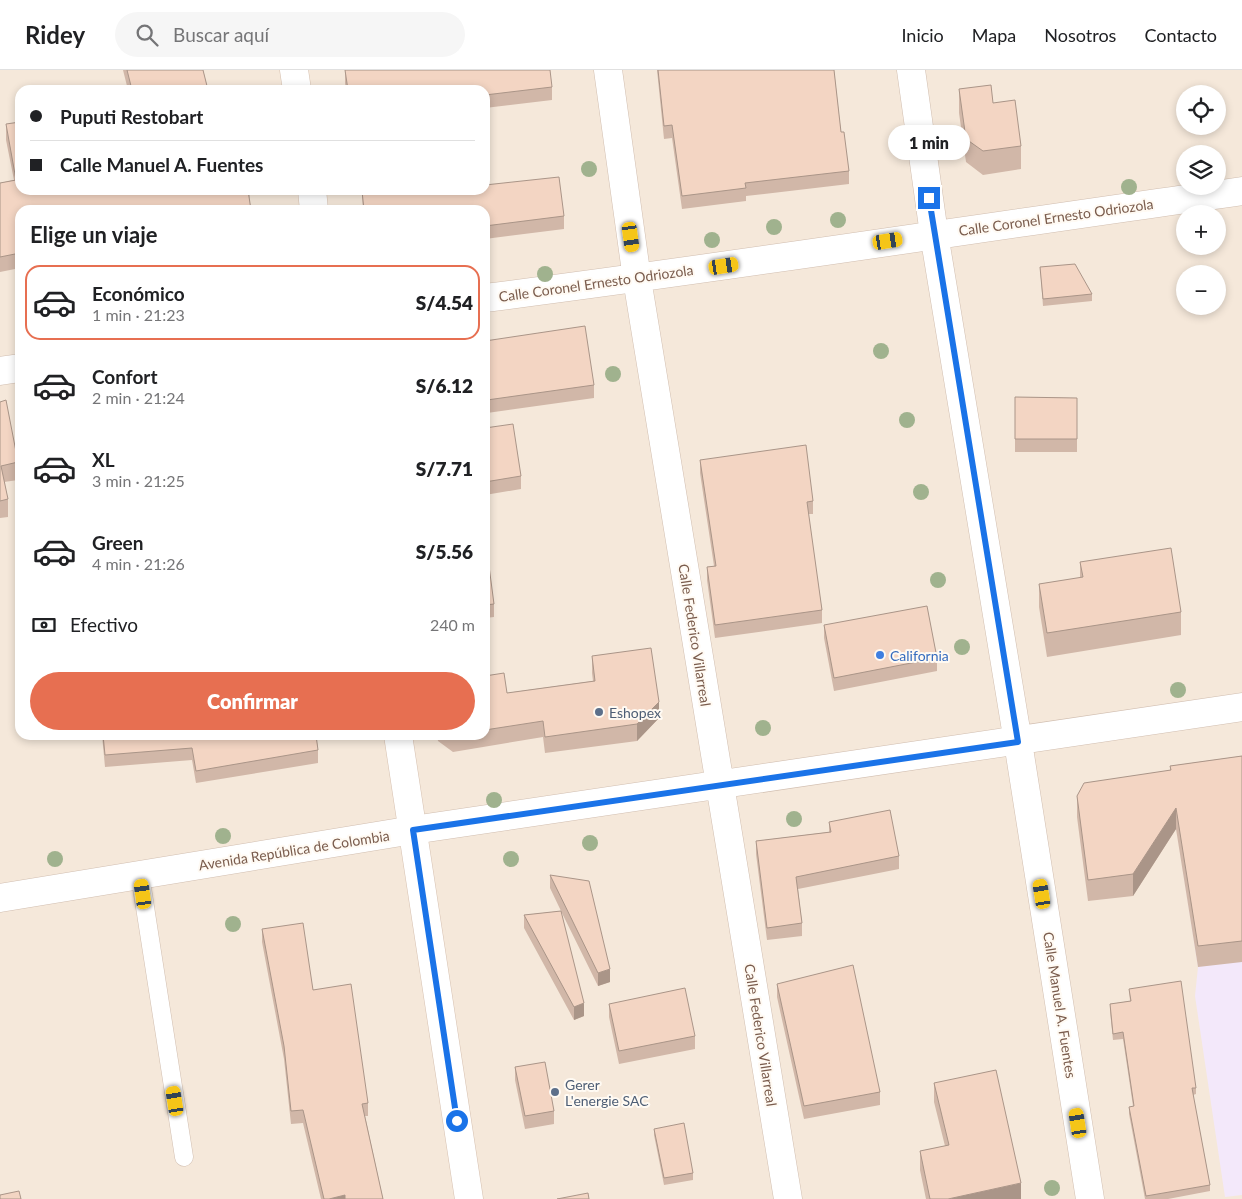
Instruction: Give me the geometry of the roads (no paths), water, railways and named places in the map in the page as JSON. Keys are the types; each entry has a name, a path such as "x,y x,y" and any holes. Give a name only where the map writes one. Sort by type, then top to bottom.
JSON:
{"street":[{"path":"294,70 296,85"},
{"name":"Calle Federico Villarreal","path":"608,70 637,279 788,1199"},
{"name":"Calle Manuel A. Fuentes","path":"911,70 934,234 1018,742 1090,1199"},
{"name":"Calle Coronel Ernesto Odriozola","path":"490,297 637,279 934,234 1242,191"},
{"path":"0,371 15,369"},
{"name":"Avenida República de Colombia","path":"0,898 413,830 1018,742 1242,707"},
{"path":"399,740 469,1199"}],"lane":[{"path":"140,875 184,1157"}],"place":[{"name":"California","path":"880,655"},
{"name":"Eshopex","path":"599,712"},
{"name":"Gerer L'energie SAC","path":"555,1092"}]}
